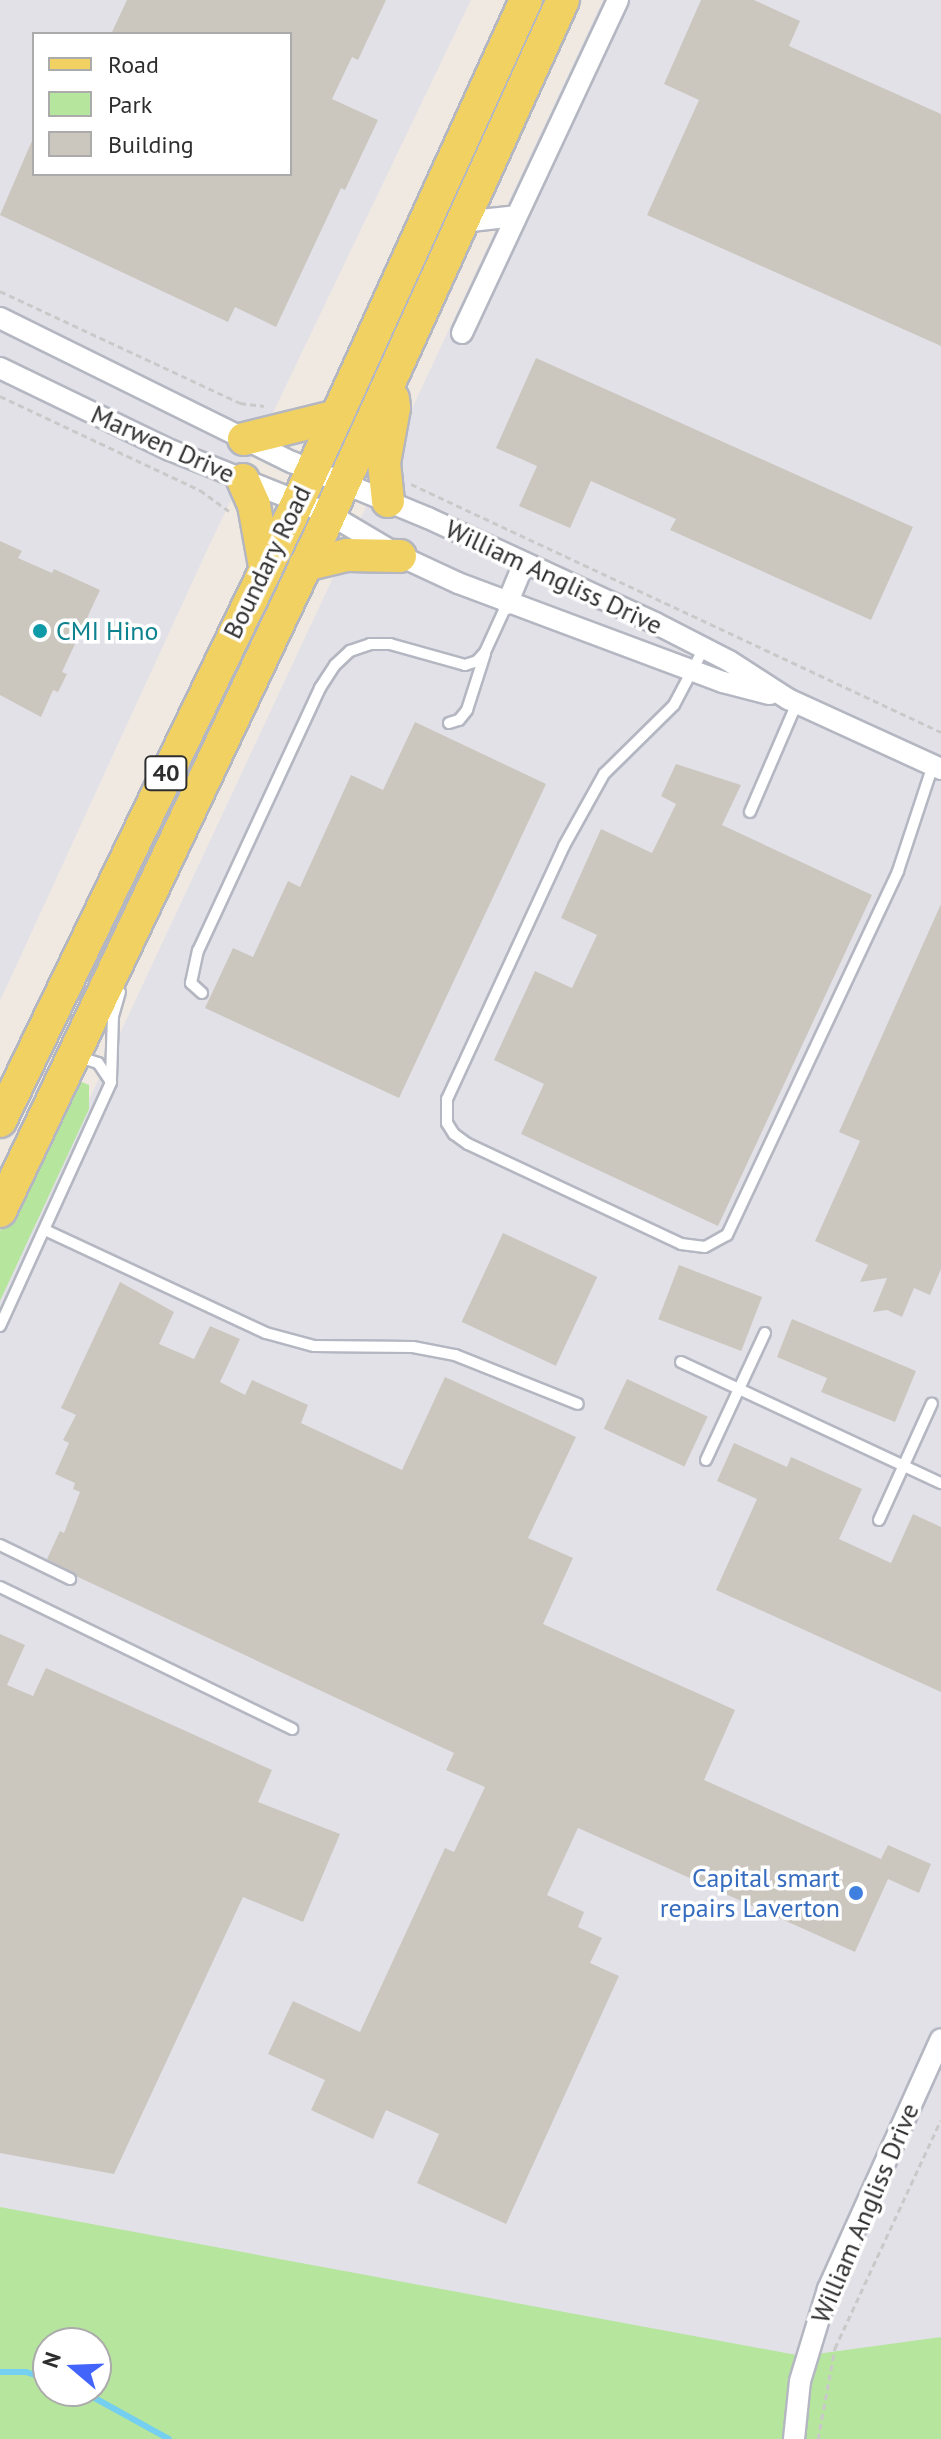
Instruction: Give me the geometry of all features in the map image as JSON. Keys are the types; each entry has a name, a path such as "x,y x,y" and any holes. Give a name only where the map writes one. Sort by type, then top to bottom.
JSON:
{"main road":[{"name":"Boundary Road","path":"0,1121 298,502 526,0"},
{"name":"Boundary Road","path":"0,1211 329,514 563,0"},
{"path":"389,384 394,408 384,463 397,491"},
{"path":"244,439 337,416"},
{"path":"243,480 254,505 265,566"},
{"path":"305,565 347,555 400,556"},
{"path":"36,1046 74,1056"}],"street":[{"path":"462,333 618,0"},
{"path":"462,222 516,216"},
{"name":"Marwen Drive","path":"0,318 311,471"},
{"name":"Marwen Drive","path":"0,368 170,450 329,514"},
{"name":"William Angliss Drive","path":"311,471 341,485 397,491 524,563 704,648 793,701 937,767"},
{"name":"William Angliss Drive","path":"329,514 400,556 507,604 693,670 793,701"},
{"path":"507,604 524,563"},
{"name":"William Angliss Drive","path":"794,2439 800,2381 828,2289 941,2039"}],"lane":[{"path":"449,723 459,720 467,710 485,652 507,604"},
{"path":"202,993 191,983 198,951 320,688 335,665 350,651 370,644 390,644 465,665 477,661 485,652"},
{"path":"704,648 674,705 604,774 564,846 447,1099 445,1113 454,1134 468,1144 681,1244 705,1247 727,1235 735,1225 898,871 937,767"},
{"path":"750,812 793,701"},
{"path":"0,1326 111,1082 118,997 158,906 169,856"},
{"path":"74,1056 98,1063 111,1082"},
{"path":"45,1230 266,1333 314,1346 413,1347 455,1355 578,1404"},
{"path":"706,1460 765,1333"},
{"path":"681,1362 941,1483"},
{"path":"879,1520 932,1403"},
{"path":"0,1545 70,1579"},
{"path":"0,1587 292,1729"}],"path":[{"path":"0,291 240,403 267,407"},
{"path":"0,396 200,490 237,517"},
{"path":"397,491 941,732"},
{"path":"818,2439 835,2348 941,2120"}],"shaded area":[{"path":"0,0 471,0 208,548 0,1001"},
{"path":"603,0 941,0 941,2439 0,2439 0,1290"}],"green space":[{"path":"77,1080 89,1085 89,1109 0,1301 0,1231 67,1089"},
{"path":"0,2207 802,2356 941,2337 941,2439 0,2439"}],"building":[{"path":"127,0 386,0 358,60 352,57 332,99 378,120 345,190 341,188 276,327 235,307 228,322 0,215 32,141 32,176 292,176 292,32 112,32"},
{"path":"701,0 754,0 800,21 789,46 941,114 941,346 647,215 699,100 664,84"},
{"path":"536,358 913,527 871,620 670,530 676,519 591,481 570,528 519,506 537,466 496,448"},
{"name":"CMI Hino","path":"0,541 22,551 18,558 52,573 54,569 100,590 62,672 67,674 58,692 53,690 41,717 0,695"},
{"path":"415,722 546,784 399,1098 205,1008 233,948 253,957 288,881 300,887 351,775 383,790"},
{"path":"676,764 741,785 722,825 872,895 718,1226 521,1134 544,1084 494,1060 535,971 572,988 597,935 561,918 601,829 652,853 676,804 661,796"},
{"path":"941,904 941,1269 930,1295 914,1288 902,1317 887,1310 873,1312 887,1278 860,1282 868,1265 815,1241 860,1141 839,1132"},
{"path":"503,1233 597,1277 556,1366 462,1322"},
{"path":"679,1265 762,1297 741,1351 658,1319"},
{"path":"120,1282 174,1312 159,1344 194,1359 210,1326 240,1339 220,1382 245,1395 252,1380 308,1405 301,1423 402,1470 445,1377 576,1437 528,1538 573,1558 543,1624 735,1710 704,1780 881,1859 888,1845 931,1864 919,1893 888,1879 855,1952 578,1828 547,1895 584,1912 578,1927 602,1938 590,1963 619,1976 506,2224 417,2183 439,2134 386,2110 373,2139 311,2110 325,2080 268,2054 293,2001 360,2032 445,1848 454,1852 485,1787 446,1770 454,1753 78,1577 47,1559 60,1531 64,1533 80,1492 73,1489 75,1483 55,1474 69,1443 63,1440 76,1415 61,1408"},
{"path":"792,1319 916,1371 895,1422 821,1392 827,1378 777,1357"},
{"path":"627,1379 708,1417 684,1466 604,1429"},
{"path":"734,1443 787,1467 791,1457 862,1489 839,1539 891,1563 913,1514 941,1527 941,1692 716,1590 757,1499 717,1481"},
{"path":"0,1634 25,1645 7,1685 33,1696 46,1668 272,1770 258,1802 340,1834 303,1922 243,1897 114,2174 0,2153"}],"waterway":[{"path":"0,2372 32,2374"},
{"path":"111,2407 169,2439"}],"place":[{"name":"CMI Hino","path":"40,631"},
{"name":"Capital smart repairs Laverton","path":"856,1893"}]}
